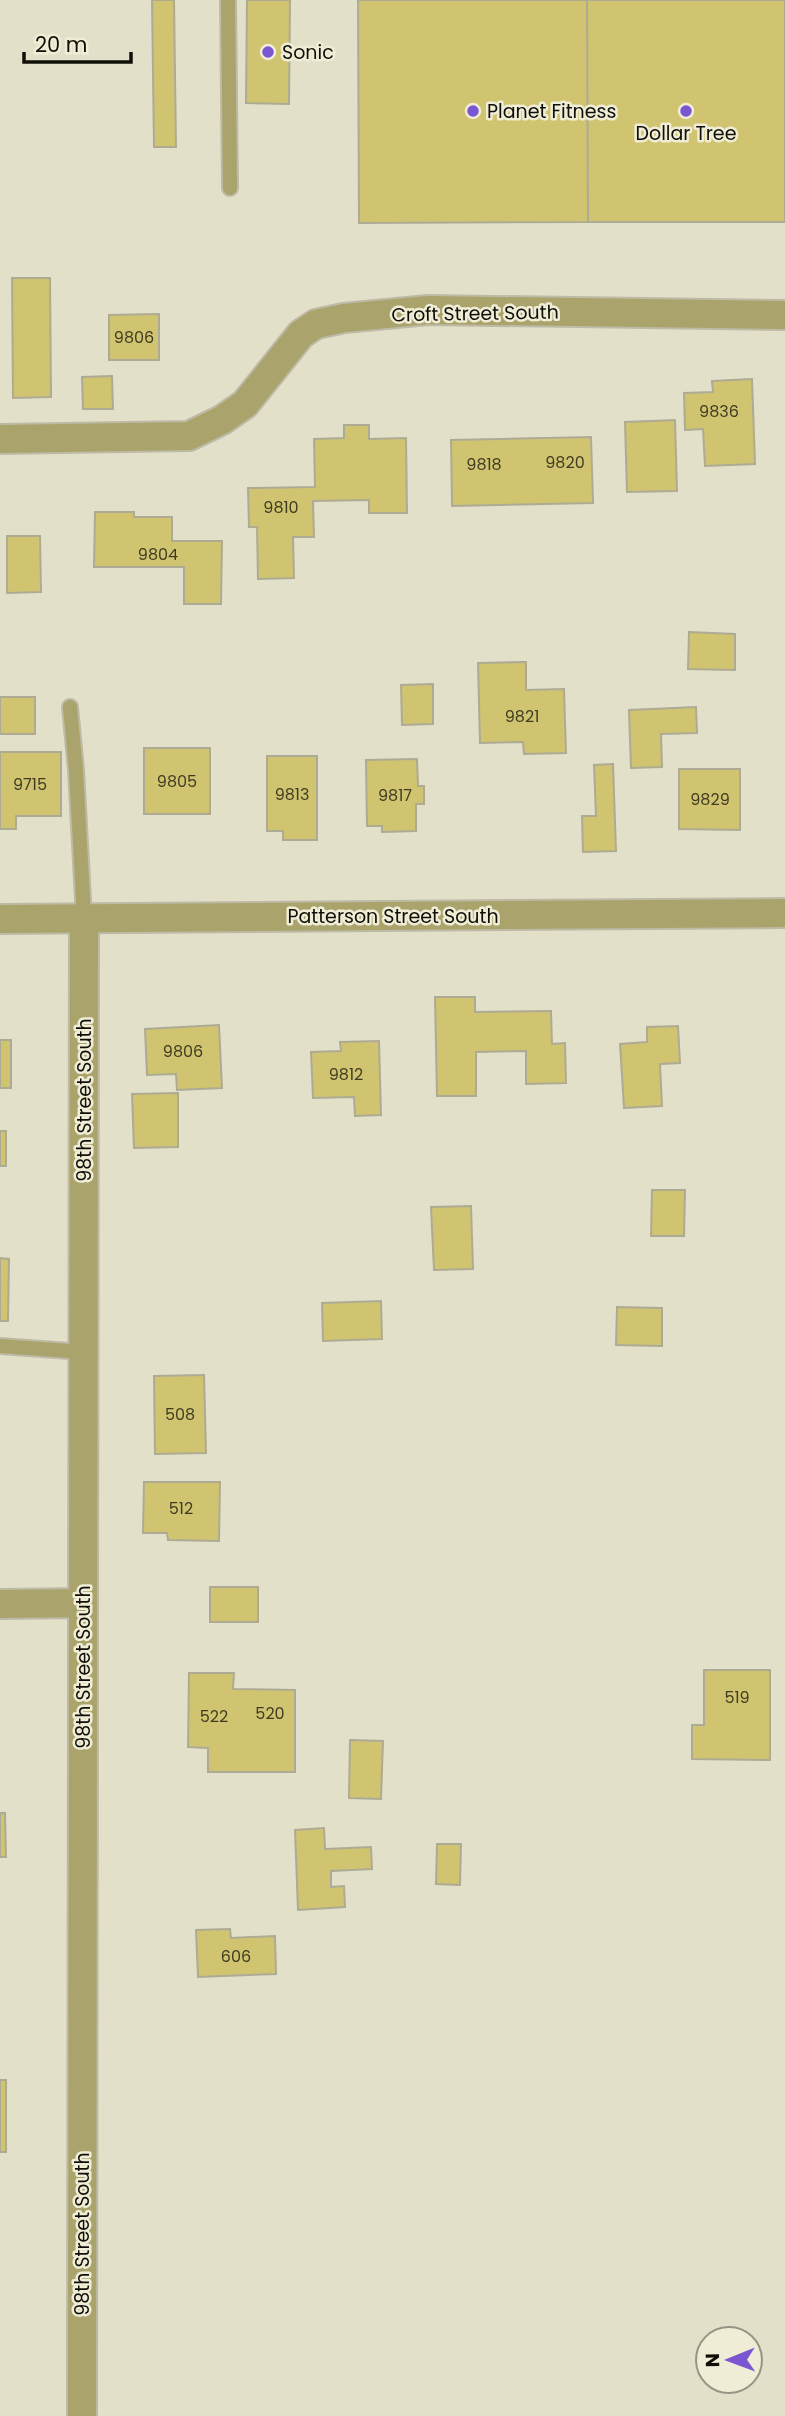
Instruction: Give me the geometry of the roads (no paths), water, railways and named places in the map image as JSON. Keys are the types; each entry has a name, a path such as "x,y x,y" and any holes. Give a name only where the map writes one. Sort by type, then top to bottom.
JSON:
{"street":[{"name":"Croft Street South","path":"0,439 189,436 222,420 245,404 301,334 317,324 344,318 428,310 785,315"},
{"name":"Patterson Street South","path":"0,919 785,913"},
{"name":"98th Street South","path":"82,2416 84,918"},
{"path":"0,1604 83,1603"}],"lane":[{"path":"228,0 230,188"},
{"path":"70,707 78,795 84,918"},
{"path":"0,1346 83,1352"}],"place":[{"name":"Sonic","path":"268,52"},
{"name":"Planet Fitness","path":"473,111"},
{"name":"Dollar Tree","path":"686,111"}]}
